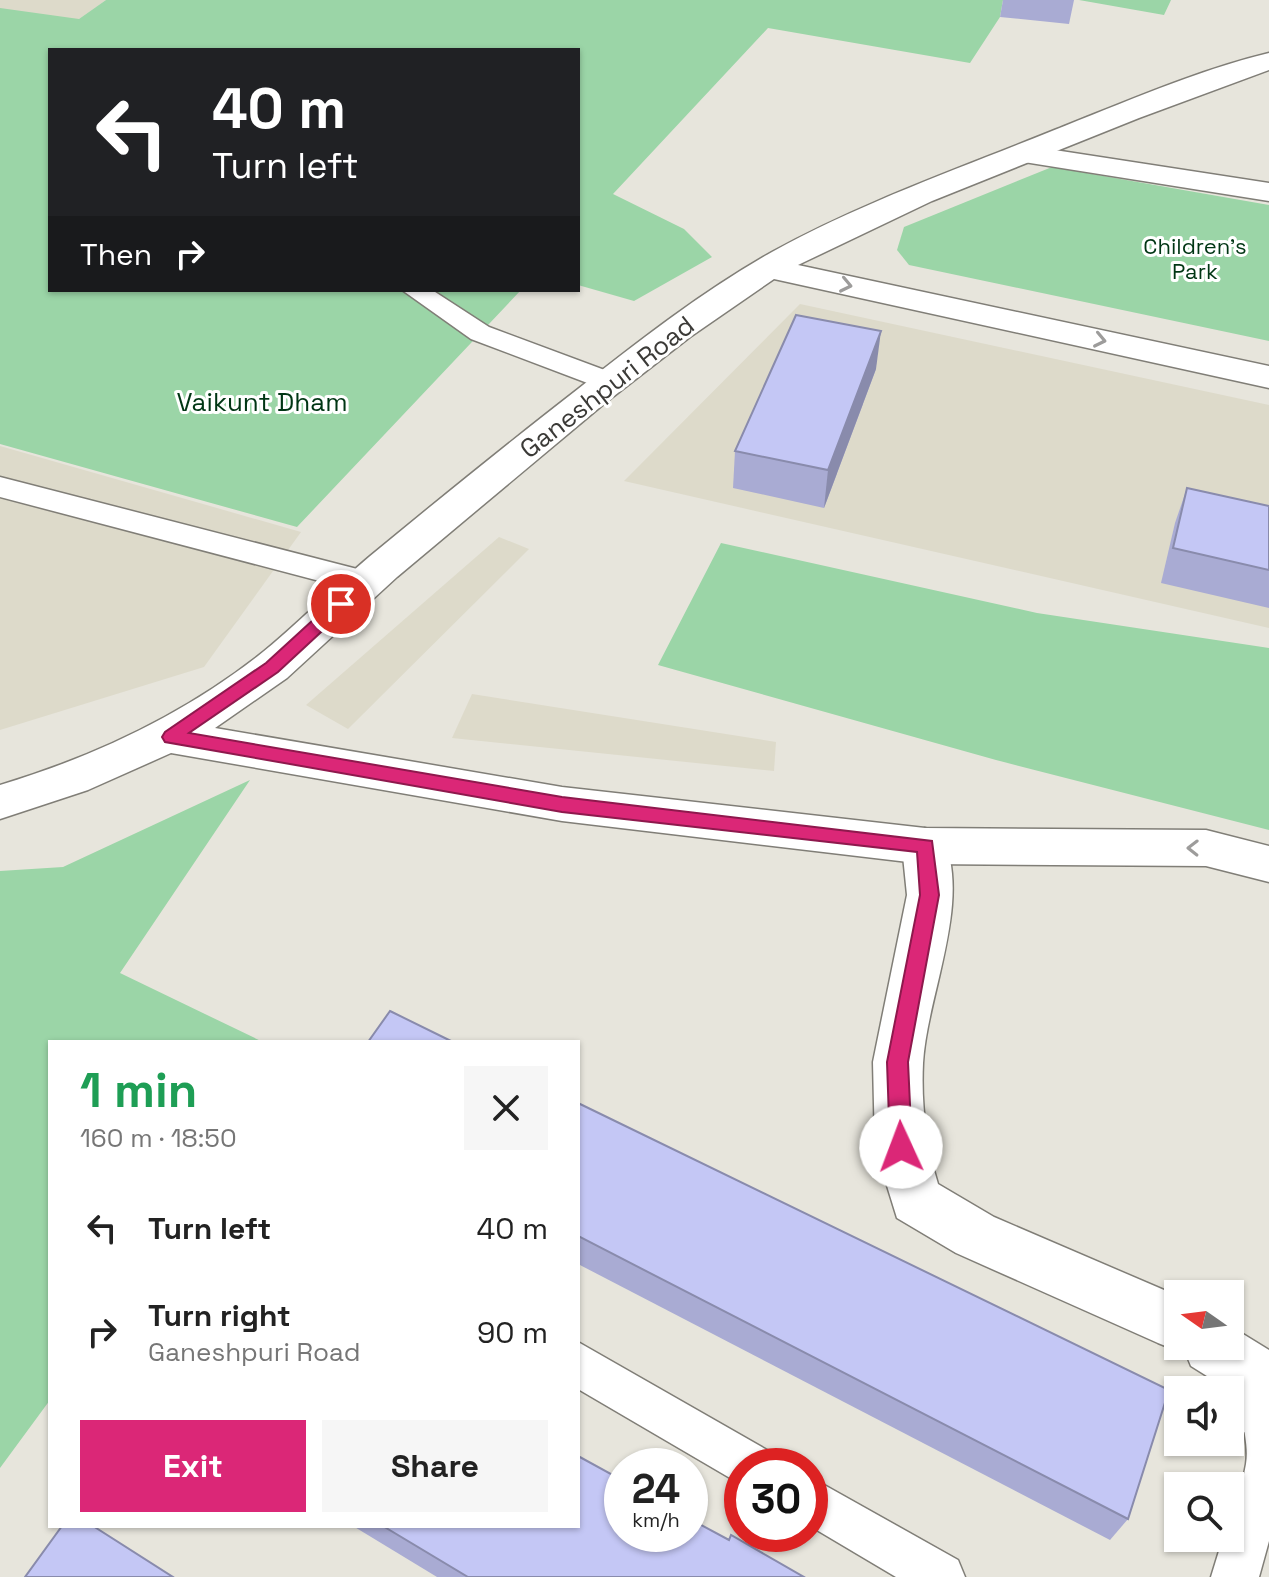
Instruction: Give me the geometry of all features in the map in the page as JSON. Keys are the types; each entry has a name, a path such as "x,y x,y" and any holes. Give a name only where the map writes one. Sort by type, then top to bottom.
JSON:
{"street":[{"name":"Ganeshpuri Road","path":"0,802 50,788 171,737 272,667 365,582 608,381 769,268 868,216 1178,91 1269,61"},
{"path":"1022,154 1269,192"},
{"path":"769,268 1269,377"},
{"path":"171,737 562,804 925,846 1206,848 1269,864"},
{"path":"925,846 930,895 898,1062 901,1147 916,1200 975,1235 1164,1318"},
{"path":"1233,1360 1261,1378 1267,1446"}],"lane":[{"path":"418,292 480,333 608,381"},
{"path":"0,487 365,582"},
{"path":"580,1365 724,1450"},
{"path":"1235,1577 1267,1446"},
{"path":"828,1511 941,1577"}],"shaded area":[{"path":"0,0 106,0 0,75"},
{"path":"800,304 1269,405 1269,628 624,481"},
{"path":"0,446 301,532 204,667 0,730"},
{"path":"499,537 529,549 348,729 306,705"},
{"path":"472,694 776,742 774,771 452,738"}],"green space":[{"name":"Vaikunt Dham","path":"106,0 1003,0 1000,17 970,63 768,28 613,194 684,229 712,257 634,301 580,286 580,48 48,48 48,292 519,292 297,527 0,444 0,8 79,19"},
{"path":"1079,0 1171,0 1164,15"},
{"name":"Children's Park","path":"1052,167 1269,205 1269,341 909,265 897,250 904,227"},
{"path":"721,543 1037,613 1269,648 1269,830 996,760 658,665"},
{"path":"250,780 120,973 259,1040 48,1040 48,1403 0,1468 0,871 63,867"}],"building":[{"path":"796,315 881,331 828,470 735,451"},
{"path":"1187,488 1269,506 1269,570 1173,548"},
{"path":"390,1011 449,1040 369,1040"},
{"path":"580,1104 1164,1388 1164,1406 1128,1519 580,1237"},
{"path":"580,1457 604,1470 604,1552 708,1552 708,1529 724,1537 724,1552 761,1552 804,1577 468,1577 386,1528 580,1528"},
{"path":"61,1528 96,1528 173,1577 25,1577"}],"route":[{"path":"341,604 272,667 171,737 562,804 925,846 930,895 898,1062 901,1147"}]}
